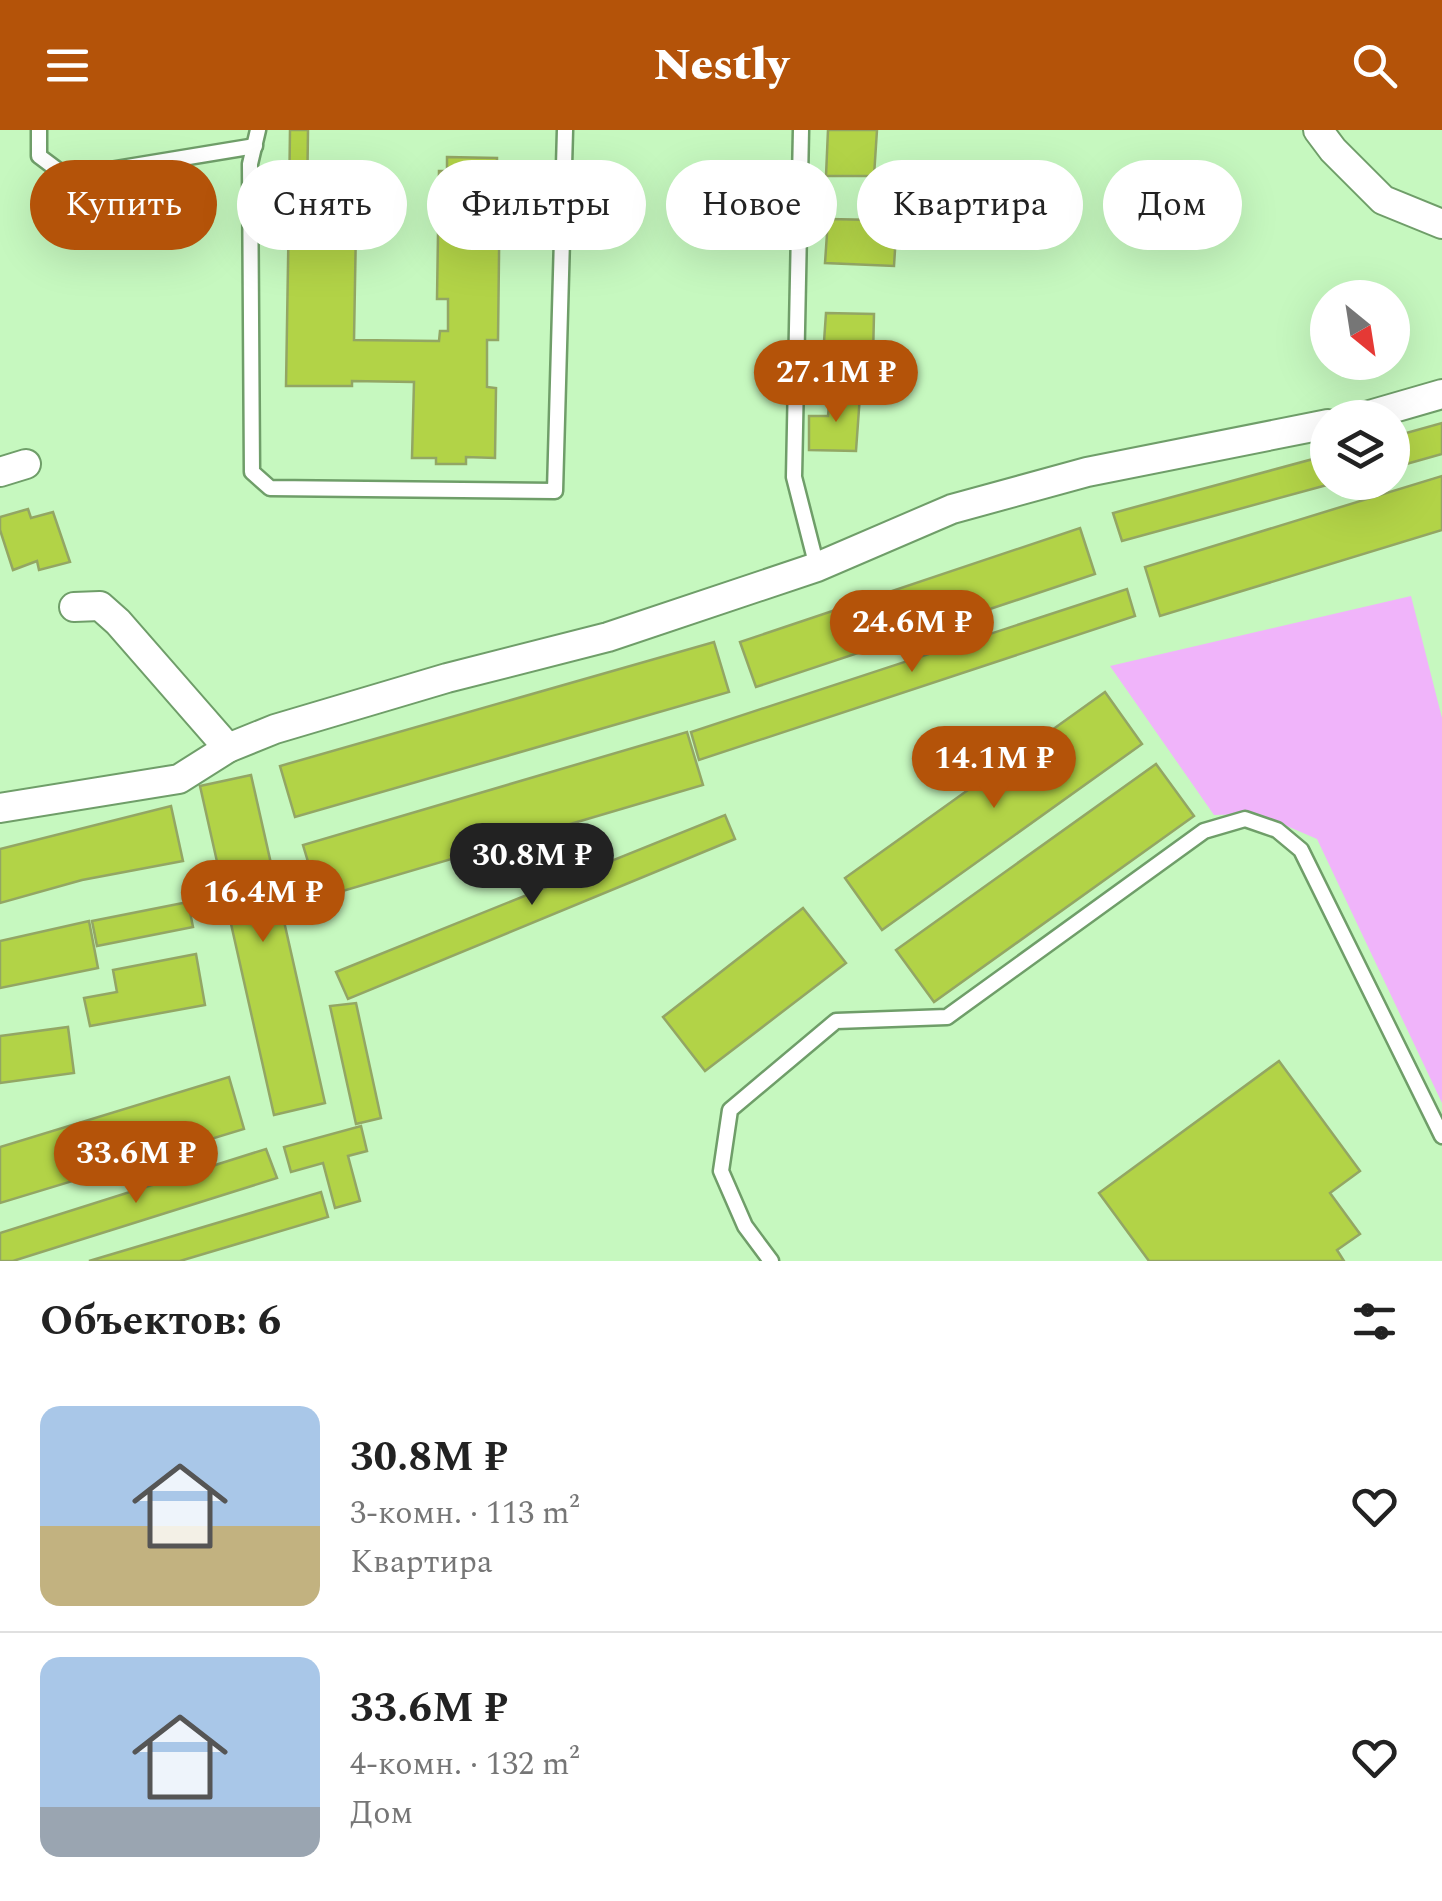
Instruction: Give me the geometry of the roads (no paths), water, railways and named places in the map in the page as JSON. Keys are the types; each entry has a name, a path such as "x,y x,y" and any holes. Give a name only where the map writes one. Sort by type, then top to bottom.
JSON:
{"street":[{"path":"1318,130 1332,150 1383,200 1442,224"},
{"path":"1410,403 1442,394"},
{"path":"0,808 179,779 228,748 275,729 608,636 817,567 952,509 1087,472 1310,428"},
{"path":"74,607 100,606 118,622 228,748"}],"lane":[{"path":"39,130 39,156 68,177 254,146"},
{"path":"258,130 250,164 252,472 270,488 555,491 565,130"},
{"path":"801,130 794,476 817,567"},
{"path":"771,1261 745,1226 721,1171 730,1110 836,1022 947,1017 1204,831 1245,818 1277,830 1302,850 1442,1136"}]}
